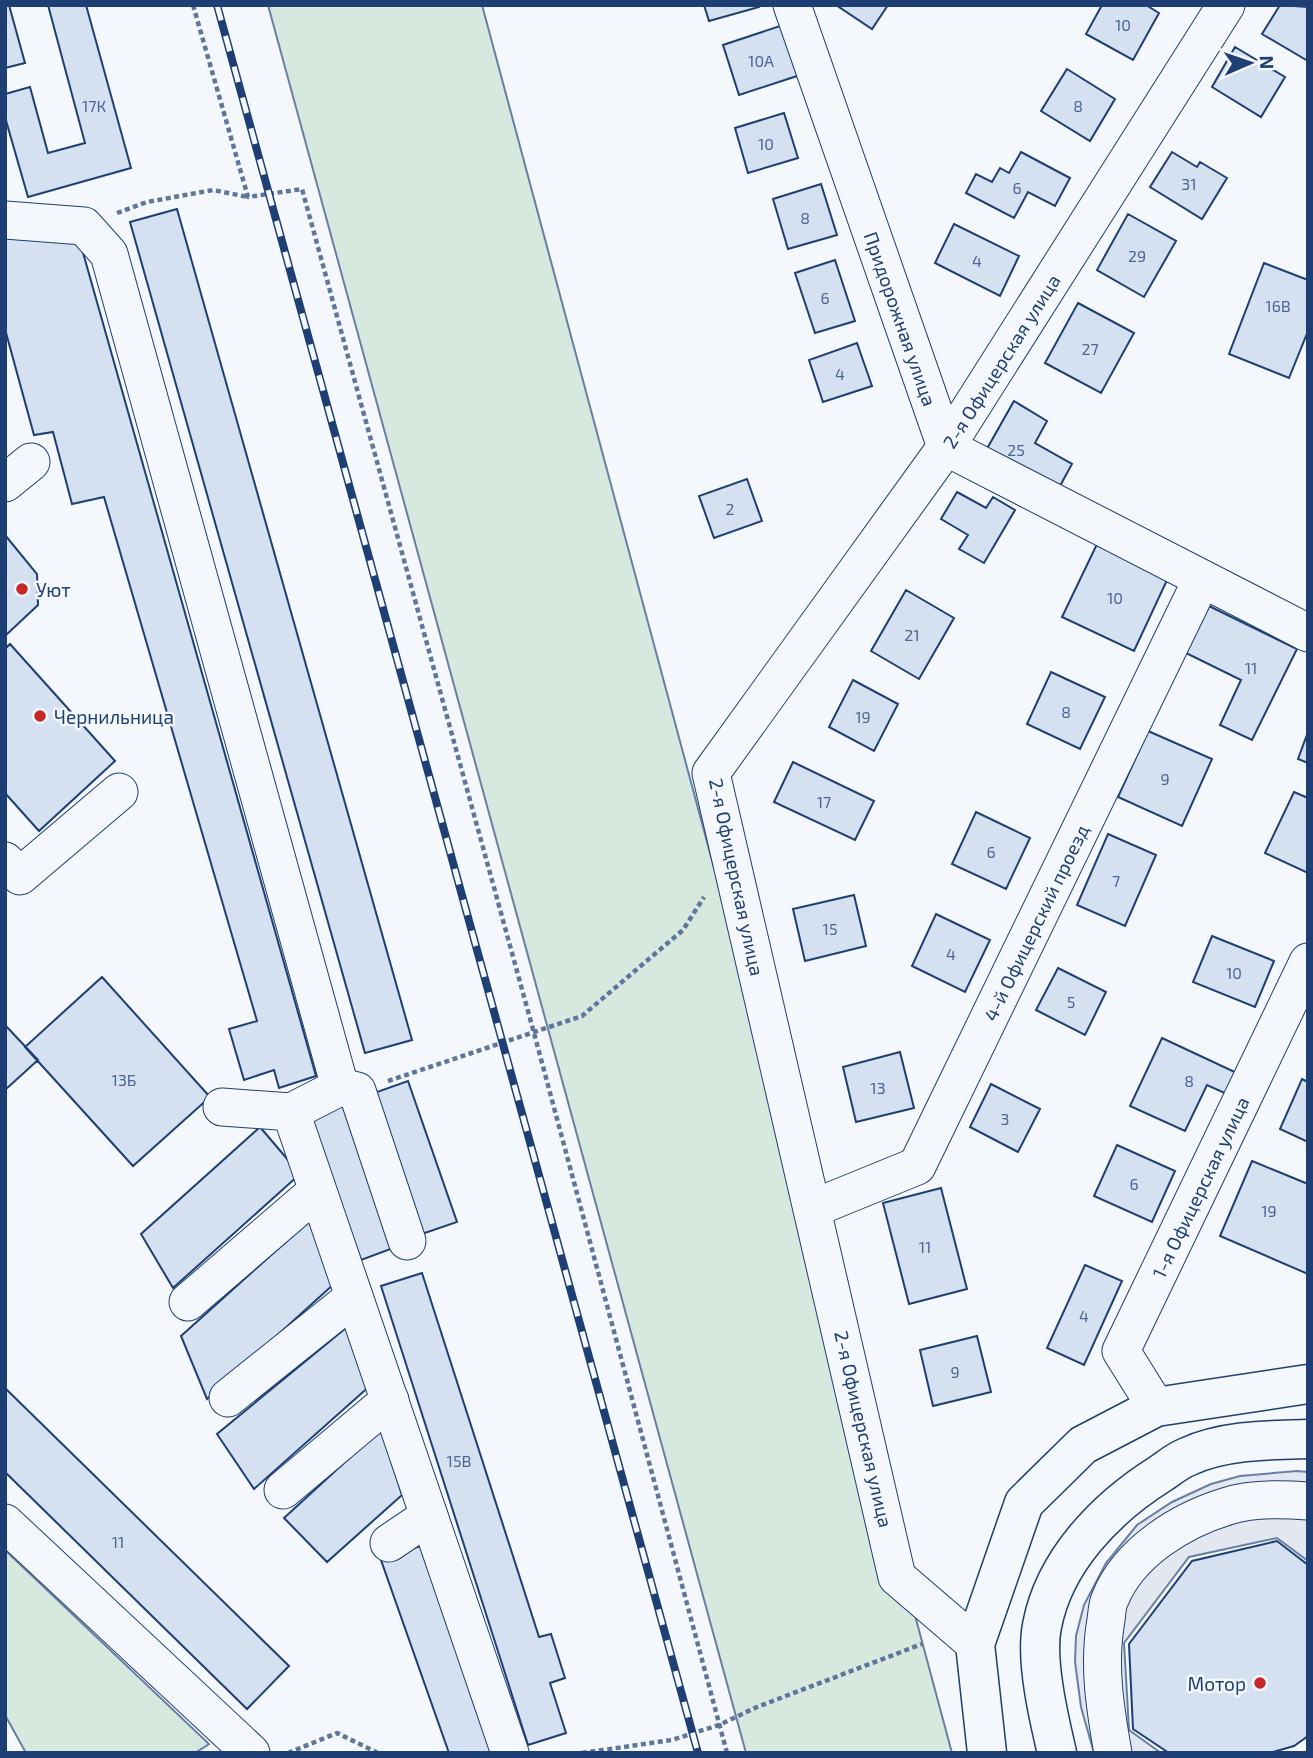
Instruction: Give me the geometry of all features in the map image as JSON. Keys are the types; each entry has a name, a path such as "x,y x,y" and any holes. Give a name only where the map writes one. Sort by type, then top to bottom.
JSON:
{"main road":[{"path":"987,1753 966,1637 1024,1503 1083,1445 1156,1407 1308,1384"},
{"path":"1057,1753 1042,1669 1042,1626 1060,1572 1092,1530 1135,1489 1188,1457 1241,1442 1308,1439"}],"street":[{"name":"Придорожная улица","path":"792,5 946,447"},
{"name":"2-я Офицерская улица","path":"966,1637 897,1577 814,1208 711,773 946,447 1226,5"},
{"path":"5,220 84,226 109,254 349,1089 407,1241"},
{"path":"946,447 1308,633"},
{"name":"4-й Офицерский проезд","path":"814,1208 916,1166 1202,579"},
{"path":"5,860 20,876 119,792"},
{"name":"1-я Офицерская улица","path":"1156,1407 1121,1352 1308,962"},
{"path":"222,1107 291,1112 349,1089"},
{"path":"291,1112 510,1753"},
{"path":"188,1302 317,1192"},
{"path":"228,1398 354,1297"},
{"path":"283,1490 390,1400"},
{"path":"1113,1753 1104,1706 1101,1646 1109,1600 1141,1554 1179,1525 1229,1505 1284,1499 1308,1501"},
{"path":"389,1543 429,1516"},
{"path":"5,1523 251,1753"}],"path":[{"path":"192,5 248,197"},
{"path":"84,226 147,202 213,190 248,197 302,189 534,1033 726,1753"},
{"path":"349,1089 582,1016 683,930 730,855"},
{"path":"582,1753 672,1740 719,1725 757,1707 966,1637"},
{"path":"288,1753 337,1733 378,1753"}],"shaded area":[{"path":"268,5 482,5 952,1753 746,1753"},
{"path":"1308,1472 1308,1561 1277,1538 1189,1557 1124,1643 1129,1730 1161,1753 1094,1753 1081,1707 1075,1662 1076,1636 1084,1605 1106,1563 1137,1525 1172,1502 1211,1484 1240,1476"},
{"path":"5,1550 209,1744 195,1753 26,1753 5,1715"}],"building":[{"path":"5,5 9,5 25,63 5,68"},
{"path":"48,5 86,5 131,168 28,197 5,117 5,94 30,87 48,153 85,143"},
{"path":"704,5 759,5 759,7 709,21"},
{"path":"836,5 888,5 872,29"},
{"path":"1102,5 1146,5 1159,13 1133,60 1086,34"},
{"path":"1280,5 1308,7 1308,61 1262,34"},
{"path":"783,25 800,75 739,95 723,45"},
{"path":"1235,47 1285,77 1261,117 1212,87"},
{"path":"1067,69 1115,99 1090,141 1041,111"},
{"path":"784,113 798,158 748,173 735,128"},
{"path":"1021,152 1070,178 1055,206 1028,192 1014,218 966,193 976,174 992,182 1000,168 1009,173"},
{"path":"1172,152 1197,167 1200,162 1227,178 1202,219 1150,187"},
{"path":"821,184 837,235 788,249 773,199"},
{"path":"177,209 412,1040 365,1053 130,222"},
{"path":"1128,214 1176,241 1144,297 1097,270"},
{"path":"954,224 1019,256 1000,296 935,263"},
{"path":"5,230 78,235 316,1076 279,1088 274,1070 244,1080 229,1029 257,1021 104,497 72,504 53,432 34,435 5,329"},
{"path":"835,260 855,321 815,333 795,273"},
{"path":"1264,263 1308,280 1308,331 1289,378 1229,354"},
{"path":"1078,303 1134,333 1101,393 1045,363"},
{"path":"857,343 872,386 823,402 809,360"},
{"path":"1014,401 1047,421 1035,443 1072,464 1055,495 984,454"},
{"path":"747,479 762,521 714,538 699,496"},
{"path":"957,492 986,508 993,497 1015,510 984,563 959,549 968,535 941,519"},
{"name":"Уют","path":"5,535 37,574 38,605 5,636"},
{"path":"1097,544 1168,578 1134,651 1062,617"},
{"path":"906,590 954,618 919,679 871,651"},
{"path":"1209,606 1297,649 1252,740 1220,725 1241,680 1186,653"},
{"name":"Чернильница","path":"10,644 115,761 39,831 5,793 5,649"},
{"path":"1051,672 1105,697 1080,749 1027,724"},
{"path":"853,680 898,704 874,751 829,727"},
{"path":"1148,731 1212,759 1182,826 1118,797"},
{"path":"1308,732 1308,763 1298,759"},
{"path":"793,762 874,801 855,840 774,802"},
{"path":"1294,792 1308,798 1308,873 1265,853"},
{"path":"976,812 1030,838 1006,889 952,864"},
{"path":"1108,834 1156,855 1125,926 1077,905"},
{"path":"854,895 866,946 805,961 793,909"},
{"path":"936,914 990,940 965,992 912,966"},
{"path":"1212,936 1274,961 1255,1007 1193,982"},
{"path":"1058,968 1106,992 1085,1035 1036,1010"},
{"path":"102,977 210,1097 133,1166 25,1047"},
{"path":"5,1025 38,1060 5,1090"},
{"path":"1162,1038 1239,1074 1229,1095 1207,1085 1185,1131 1130,1106"},
{"path":"900,1052 914,1108 856,1122 843,1067"},
{"path":"1302,1079 1308,1082 1308,1142 1280,1129"},
{"path":"408,1081 457,1222 422,1234 374,1093"},
{"path":"991,1084 1040,1109 1018,1152 970,1127"},
{"path":"345,1103 396,1247 361,1260 310,1116"},
{"path":"260,1127 300,1174 173,1288 141,1234"},
{"path":"1117,1145 1175,1171 1152,1222 1094,1196"},
{"path":"1252,1161 1308,1184 1308,1274 1220,1236"},
{"path":"941,1188 967,1289 909,1304 883,1203"},
{"path":"309,1221 335,1283 207,1399 181,1336"},
{"path":"1085,1265 1122,1281 1084,1365 1047,1348"},
{"path":"422,1273 539,1637 551,1634 565,1678 550,1683 566,1733 528,1745 381,1286"},
{"path":"352,1323 372,1384 254,1489 217,1434"},
{"path":"977,1336 991,1392 933,1406 920,1350"},
{"path":"5,1388 289,1666 247,1709 5,1472"},
{"path":"381,1429 402,1495 327,1562 284,1518"},
{"path":"1277,1541 1308,1565 1308,1736 1294,1746 1273,1752 1169,1753 1133,1729 1129,1644 1192,1561"},
{"path":"420,1546 494,1753 449,1753 381,1560"}],"railway":[{"path":"217,5 698,1753"}],"place":[{"name":"Уют","path":"22,589"},
{"name":"Чернильница","path":"40,716"},
{"name":"Мотор","path":"1260,1683"}]}
